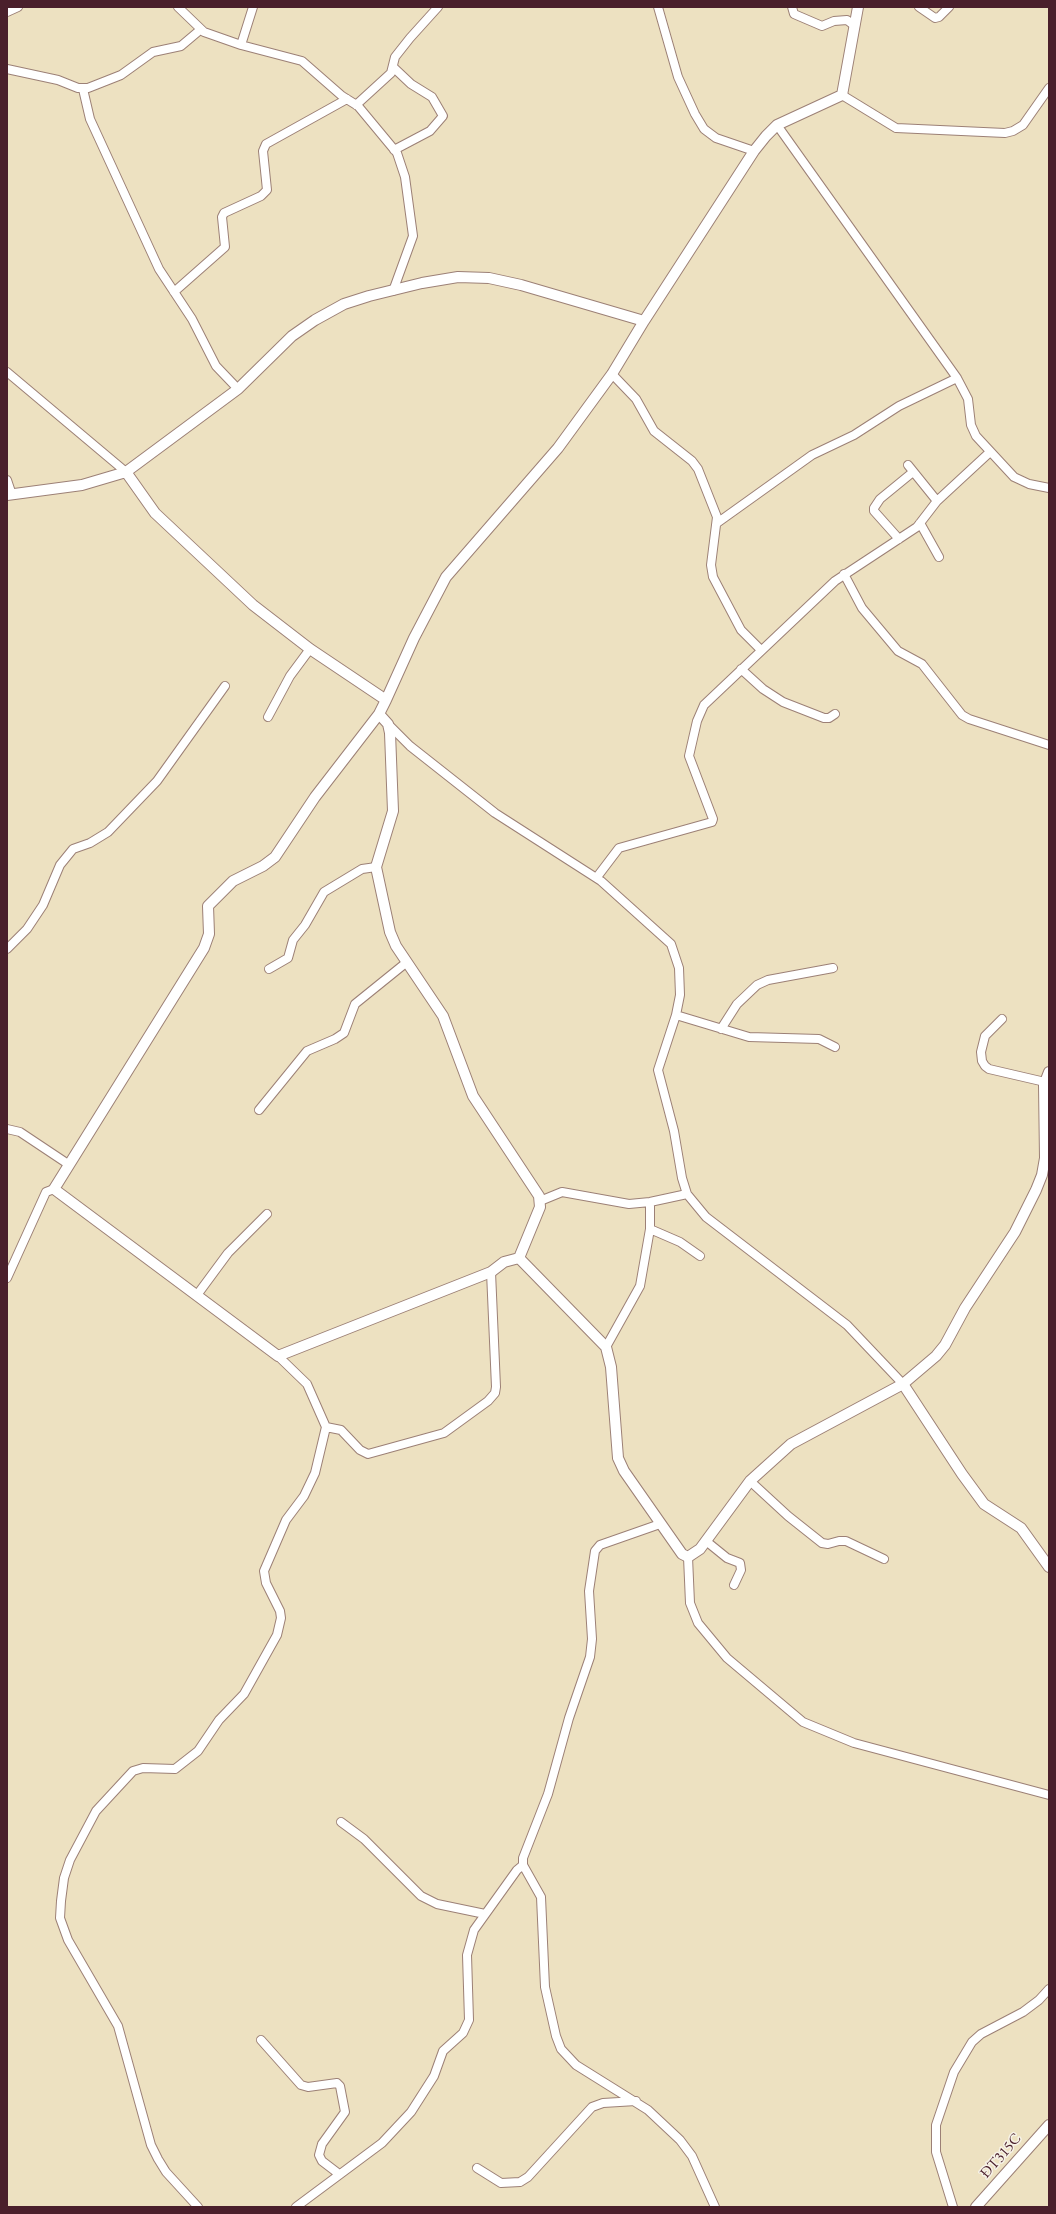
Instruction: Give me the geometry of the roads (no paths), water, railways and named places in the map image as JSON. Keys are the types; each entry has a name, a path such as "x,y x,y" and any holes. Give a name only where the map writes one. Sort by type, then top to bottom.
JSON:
{"street":[{"path":"7,12 18,7"},
{"path":"178,7 200,30 241,45 302,61 347,100 356,104 394,150 401,162 405,177 412,236 393,291"},
{"path":"241,45 254,7"},
{"path":"356,104 391,74 394,59 408,40 438,7"},
{"path":"658,7 678,77 695,114 704,129 716,138 754,151"},
{"path":"792,7 794,14 822,26 834,21 847,20 855,26"},
{"path":"842,95 858,7"},
{"path":"919,7 935,18 939,17 949,7"},
{"path":"7,69 58,80 83,89 121,75 153,52 181,46 200,30"},
{"path":"393,67 410,84 432,97 443,116 430,131 394,150"},
{"path":"842,95 896,128 1005,133 1013,131 1023,125 1049,88"},
{"path":"83,89 92,123 159,269 192,319 216,366 238,389"},
{"path":"7,1278 46,1192 54,1188 204,948 209,934 208,906 233,881 262,866 275,857 315,797 379,714 414,638 446,577 558,448 612,374 644,321 754,151 777,125 842,95"},
{"path":"174,292 225,247 222,217 224,213 261,196 267,190 263,151 266,144 347,100"},
{"path":"777,125 957,378 968,399 973,431 990,452 1014,477 1029,484 1049,488"},
{"path":"7,480 10,495 82,485 126,472 238,389 292,336 314,320 344,304 422,283 458,277 489,278 520,285 644,321"},
{"path":"7,372 126,472 155,513 254,605 310,649 386,700"},
{"path":"612,374 636,399 654,431 695,465 715,510 717,523 711,565 713,576 741,630 761,650"},
{"path":"717,523 812,454 854,435 899,406 957,378"},
{"path":"597,877 619,848 712,822 713,819 690,761 689,751 700,713 704,705 761,650 844,574 914,530 937,502 990,452"},
{"path":"908,465 937,502"},
{"path":"899,540 874,511 874,508 880,499 913,472"},
{"path":"920,523 939,557"},
{"path":"844,574 859,605 866,614 898,651 922,664 962,715 1049,745"},
{"path":"268,717 290,676 310,649"},
{"path":"742,669 763,689 783,702 824,718 829,718 836,714"},
{"path":"7,949 27,929 43,905 60,865 73,849 90,843 108,832 157,781 225,686"},
{"path":"379,714 410,746 495,813 597,877 670,944 678,962 681,978 680,995 676,1015 658,1070 674,1131 682,1178 687,1194 706,1217 847,1325 903,1384 962,1474 984,1504 1021,1528 1049,1567"},
{"path":"388,724 393,811 376,867 390,932 396,946 443,1016 473,1096 536,1190 540,1201 538,1212 519,1258"},
{"path":"269,969 288,958 293,940 305,925 324,892 362,869 376,867"},
{"path":"259,1110 307,1051 340,1036 347,1029 352,1009 355,1004 407,962"},
{"path":"721,1029 737,1004 757,985 768,980 833,968"},
{"path":"676,1015 756,1039 820,1039 835,1047"},
{"path":"688,1557 700,1549 750,1481 791,1444 903,1384 936,1356 945,1345 965,1308 1015,1232 1046,1176 1047,1077 989,1069 985,1066 982,1061 981,1052 985,1036 1002,1019"},
{"path":"7,1129 20,1132 68,1164"},
{"path":"54,1188 278,1356 308,1384 326,1427 315,1473 304,1496 286,1520 264,1571 263,1577 278,1605 281,1618 277,1635 246,1691 220,1720 200,1750 179,1767 173,1769 143,1768 127,1775 91,1818 70,1860 64,1878 60,1918 68,1940 118,2026 152,2145 158,2159 166,2172 198,2207"},
{"path":"540,1201 562,1192 617,1204 650,1202 687,1194"},
{"path":"606,1347 640,1286 650,1229 650,1202"},
{"path":"197,1295 228,1253 267,1214"},
{"path":"650,1229 680,1242 700,1256"},
{"path":"278,1356 491,1272 504,1262 519,1258"},
{"path":"519,1258 606,1347 611,1367 618,1458 630,1483 682,1554 688,1557"},
{"path":"326,1427 341,1430 360,1450 368,1454 444,1433 488,1401 495,1393 496,1387 491,1272"},
{"path":"750,1481 788,1516 822,1542 828,1544 846,1541 884,1559"},
{"path":"660,1524 600,1545 595,1551 589,1591 592,1639 590,1657 569,1718 548,1794 523,1858 523,1864 541,1897 545,1987 556,2036 561,2049 576,2065 636,2101 648,2110 687,2148 715,2207"},
{"path":"706,1541 726,1558 740,1563 741,1570 734,1585"},
{"path":"688,1557 690,1603 698,1623 727,1658 803,1722 854,1743 1049,1795"},
{"path":"341,1822 364,1839 421,1896 437,1904 485,1914"},
{"path":"296,2207 378,2146 408,2116 434,2076 443,2051 466,2027 470,2012 467,1955 474,1930 517,1870 523,1864"},
{"path":"953,2207 936,2152 936,2126 942,2102 954,2072 972,2042 981,2034 1023,2012 1039,2000 1049,1989"},
{"path":"261,2040 301,2085 308,2087 337,2083 340,2086 345,2112 322,2144 319,2155 322,2161 339,2174"},
{"path":"477,2168 501,2184 520,2182 528,2177 592,2107 603,2103 636,2101"},
{"name":"ĐT315C","path":"976,2207 1049,2125"}]}
